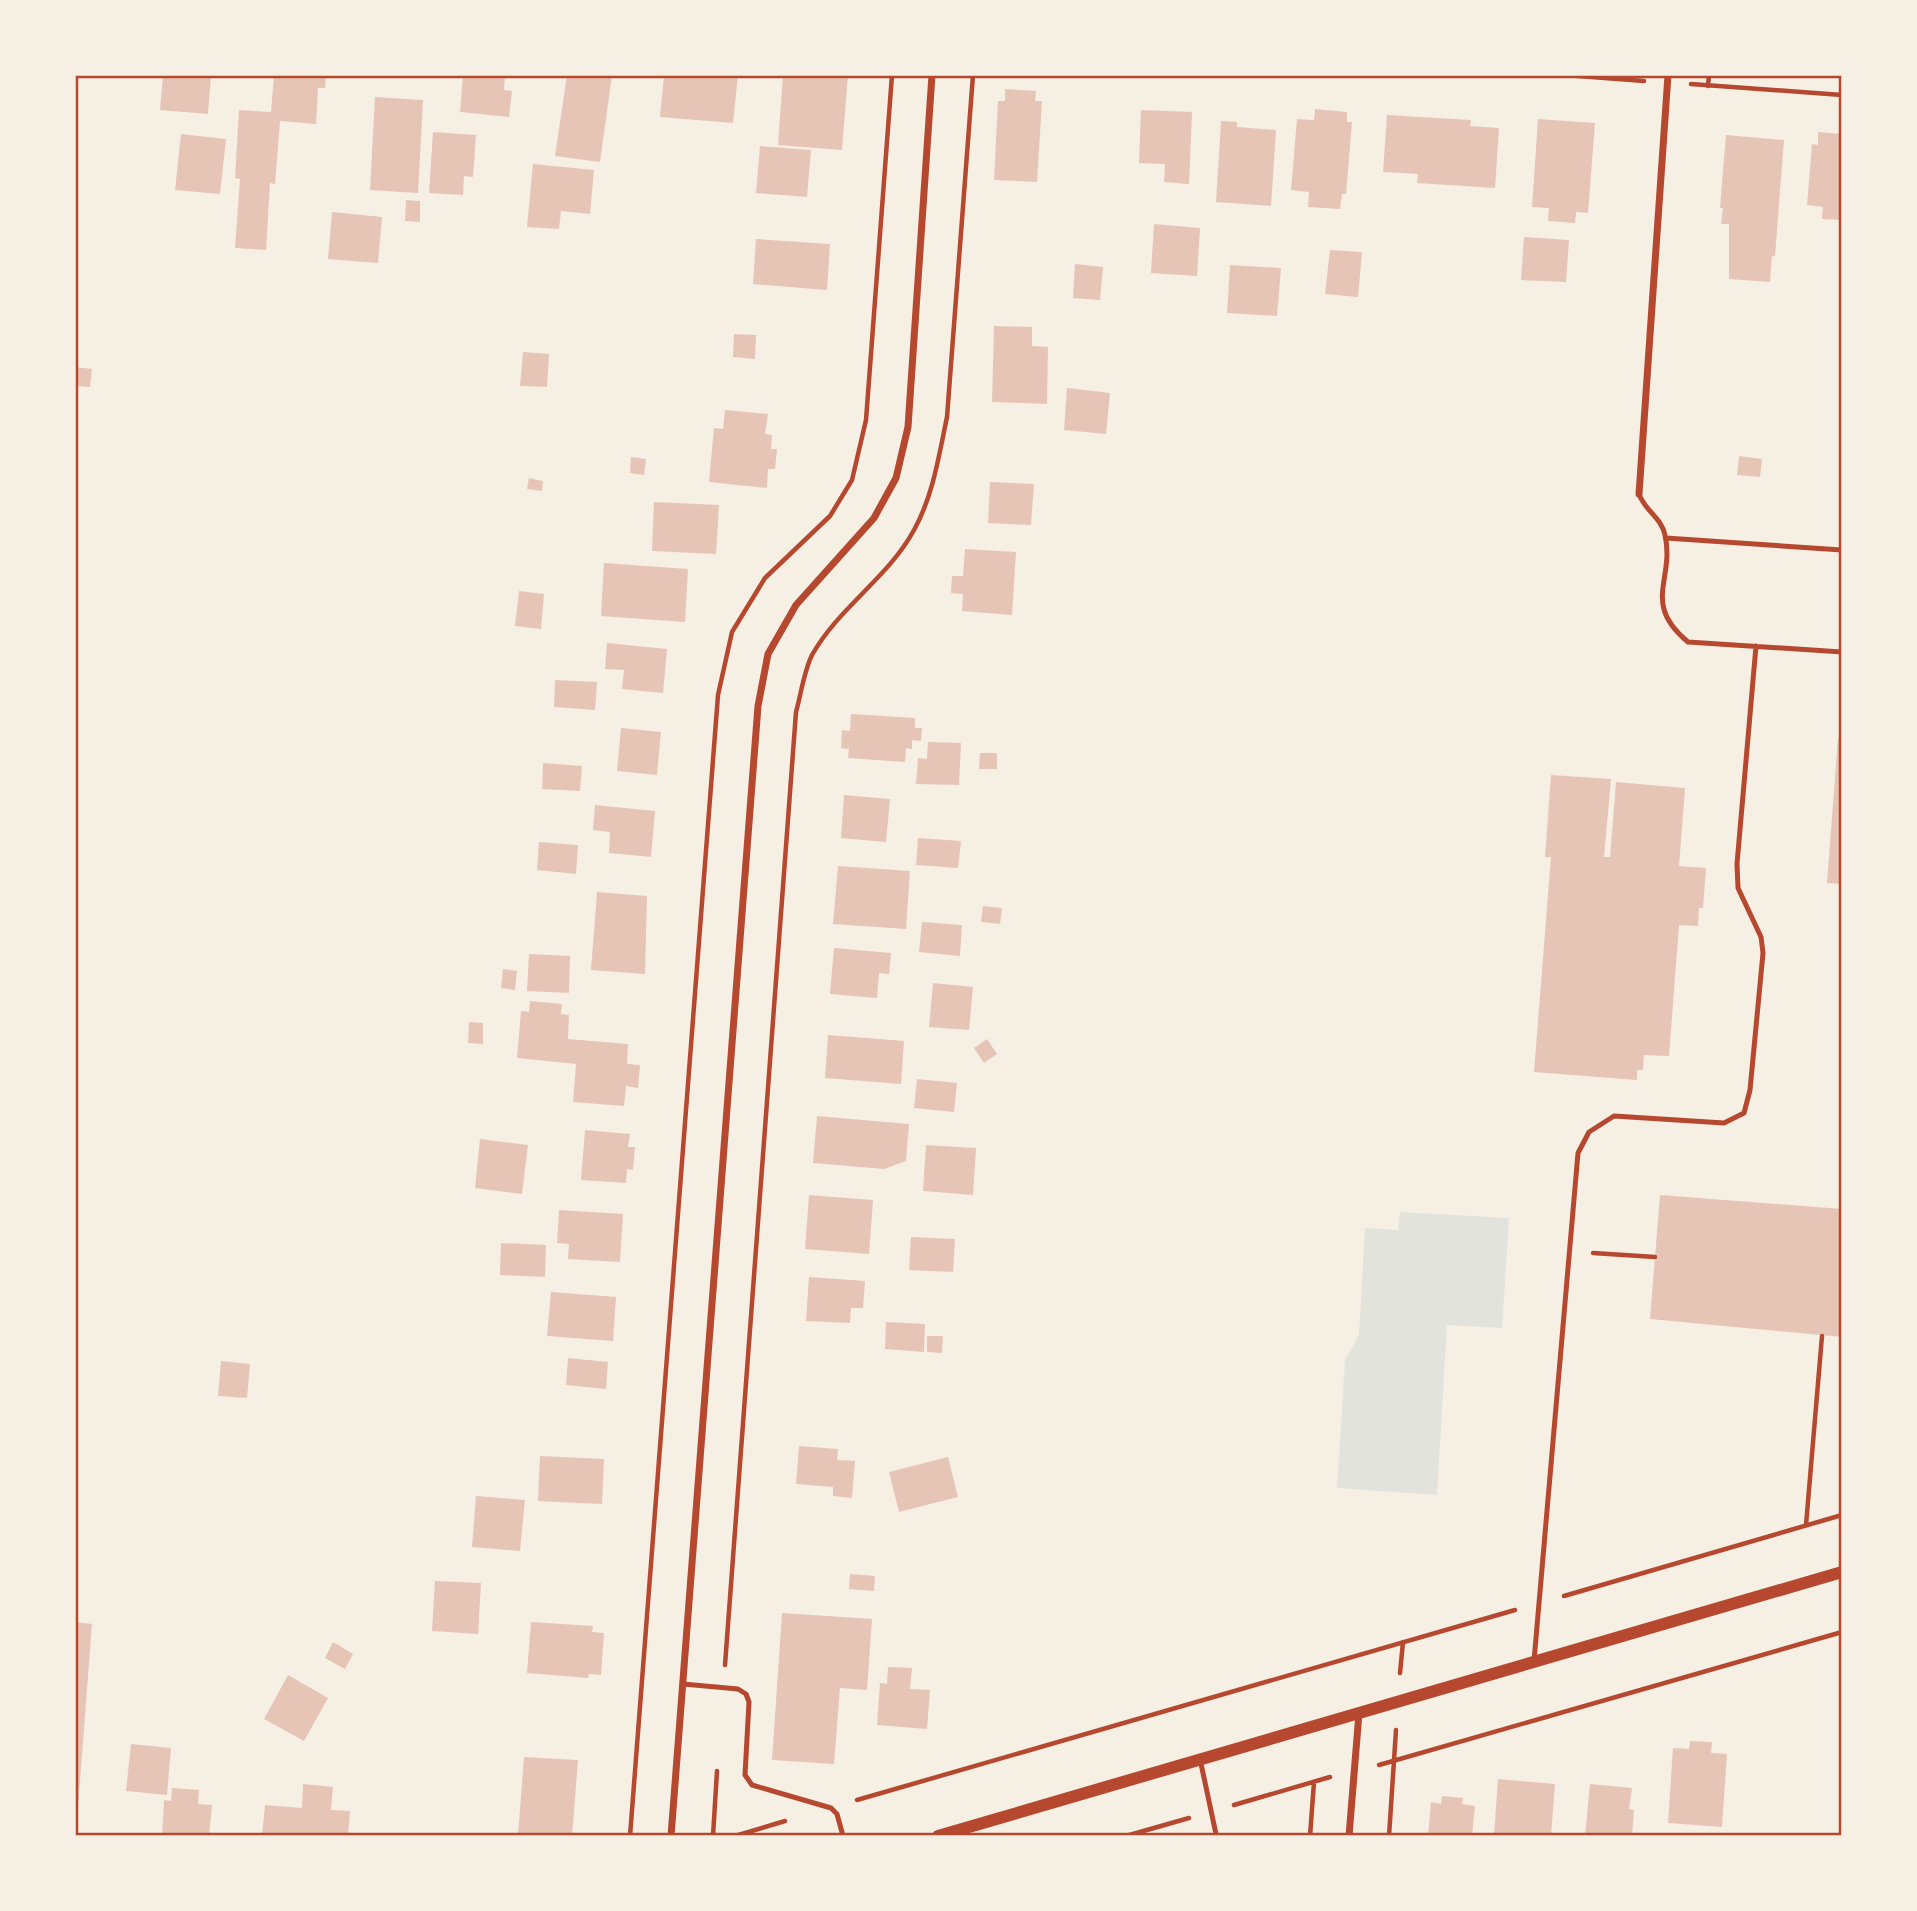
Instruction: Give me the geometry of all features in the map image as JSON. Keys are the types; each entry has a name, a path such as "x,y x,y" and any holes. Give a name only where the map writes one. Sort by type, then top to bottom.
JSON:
{"street":[{"path":"671,1836 758,706 768,654 796,605 874,518 896,478 908,427 932,75"},
{"path":"1639,494 1667,79"},
{"path":"938,1836 1842,1572"},
{"path":"1349,1836 1359,1713"}],"lane":[{"path":"1639,494 1644,508 1662,522 1666,538 1661,604 1670,627 1688,642 1842,652"},
{"path":"1666,538 1842,550"},
{"path":"1534,1661 1578,1153 1589,1132 1614,1116 1724,1123 1744,1113 1750,1090 1763,953 1761,937 1738,888 1737,864 1756,646"},
{"path":"683,1684 738,1689 746,1694 749,1702 745,1775 752,1785 831,1808 837,1814 843,1836"},
{"path":"1200,1759 1213,1835 1279,1836"}],"path":[{"path":"724,1687 796,712 811,657 839,617 882,574 914,530 936,473 947,417 973,75"},
{"path":"1565,75 1667,79 1708,86 1842,95"},
{"path":"1708,86 1709,75"},
{"path":"1568,1251 1655,1257"},
{"path":"1806,1525 1822,1336"},
{"path":"734,1836 1842,1515"},
{"path":"1126,1836 1842,1632"},
{"path":"1389,1836 1403,1642"},
{"path":"713,1836 718,1768"},
{"path":"1310,1836 1314,1782"}],"shaded area":[{"path":"1400,1212 1509,1218 1502,1328 1447,1325 1437,1495 1337,1488 1345,1360 1359,1335 1365,1228 1398,1230"}],"building":[{"path":"163,75 211,75 208,114 160,110"},
{"path":"274,75 326,75 325,88 318,88 316,124 280,121 275,184 270,183 266,250 235,248 240,179 235,178 239,110 271,112"},
{"path":"463,75 505,75 504,90 512,91 509,117 460,112"},
{"path":"567,75 612,75 600,162 555,156"},
{"path":"664,75 738,75 733,123 660,117"},
{"path":"783,75 848,75 842,150 778,145"},
{"path":"1005,89 1036,91 1035,101 1042,101 1037,182 994,180 998,101 1005,101"},
{"path":"375,97 423,100 418,193 370,190"},
{"path":"1315,109 1347,112 1347,122 1352,122 1346,194 1342,194 1340,209 1308,207 1309,192 1291,190 1297,119 1314,120"},
{"path":"1141,110 1192,112 1189,184 1164,182 1165,164 1139,163"},
{"path":"1387,115 1471,120 1470,126 1499,128 1495,188 1417,183 1418,174 1383,172"},
{"path":"1538,119 1595,123 1588,213 1576,212 1575,223 1548,221 1549,208 1532,207"},
{"path":"1221,121 1237,122 1237,127 1276,130 1271,206 1216,202"},
{"path":"433,132 476,135 473,177 464,176 463,195 429,193"},
{"path":"1818,132 1842,134 1842,220 1822,219 1823,207 1807,205 1812,144 1818,145"},
{"path":"181,134 226,139 220,194 175,190"},
{"path":"1726,135 1784,140 1775,256 1772,256 1770,282 1729,279 1729,224 1721,224 1723,208 1720,208"},
{"path":"760,146 811,150 807,197 756,193"},
{"path":"533,164 594,170 590,214 561,211 559,229 527,227"},
{"path":"406,200 420,201 420,222 405,221"},
{"path":"332,212 382,217 378,263 328,259"},
{"path":"1154,224 1200,228 1197,276 1151,273"},
{"path":"1524,237 1569,240 1566,282 1521,280"},
{"path":"756,239 830,244 827,290 753,284"},
{"path":"1330,250 1362,252 1358,297 1325,294"},
{"path":"1075,264 1103,267 1100,300 1073,298"},
{"path":"1230,265 1281,268 1277,316 1227,313"},
{"path":"994,326 1032,327 1032,346 1048,347 1047,404 992,402"},
{"path":"734,334 756,335 755,359 733,357"},
{"path":"523,352 549,354 547,387 520,386"},
{"path":"75,367 92,369 90,387 75,386"},
{"path":"1067,388 1110,393 1106,434 1064,430"},
{"path":"725,410 768,414 765,434 772,435 771,449 777,449 775,469 768,469 767,488 709,482 714,428 723,429"},
{"path":"1739,456 1762,459 1760,477 1737,475"},
{"path":"631,457 646,459 644,475 630,473"},
{"path":"529,478 543,481 542,491 527,489"},
{"path":"990,482 1034,484 1031,525 988,523"},
{"path":"654,502 719,505 716,554 652,551"},
{"path":"965,549 1016,552 1012,615 962,611 963,594 951,593 952,576 963,576"},
{"path":"604,563 688,569 685,622 601,616"},
{"path":"519,591 544,594 541,629 515,626"},
{"path":"607,643 667,649 663,693 622,689 624,670 605,669"},
{"path":"555,680 597,682 595,710 554,707"},
{"path":"851,714 915,718 915,728 922,728 921,741 912,740 912,749 906,748 905,762 848,758 849,749 841,748 842,730 850,731"},
{"path":"621,728 661,732 657,775 617,771"},
{"path":"1838,738 1842,739 1842,884 1827,883"},
{"path":"928,742 961,743 959,785 916,784 918,758 927,759"},
{"path":"980,753 997,753 997,769 979,769"},
{"path":"543,763 582,766 580,791 542,789"},
{"path":"1551,775 1611,779 1604,857 1610,857 1616,782 1685,788 1679,866 1706,868 1703,908 1699,908 1698,926 1679,925 1669,1056 1644,1055 1643,1070 1637,1070 1637,1080 1534,1072 1551,857 1545,857"},
{"path":"844,795 890,799 886,842 841,838"},
{"path":"595,805 655,811 651,857 609,853 610,832 593,830"},
{"path":"918,838 961,841 958,868 916,865"},
{"path":"539,842 578,845 576,874 537,870"},
{"path":"838,866 910,871 906,929 833,924"},
{"path":"597,892 647,896 645,974 591,970"},
{"path":"983,906 1002,908 1000,924 981,922"},
{"path":"922,922 962,925 960,956 919,952"},
{"path":"834,948 891,953 889,974 879,973 877,998 830,994"},
{"path":"529,954 570,956 569,993 527,991"},
{"path":"503,969 517,971 515,990 501,988"},
{"path":"933,983 973,987 969,1030 929,1027"},
{"path":"530,1001 562,1004 561,1014 569,1015 568,1039 628,1044 627,1064 640,1065 638,1088 626,1086 624,1106 573,1102 576,1064 517,1058 521,1011 529,1012"},
{"path":"469,1022 483,1023 483,1044 468,1043"},
{"path":"828,1035 904,1041 901,1084 825,1078"},
{"path":"987,1039 997,1054 984,1063 974,1048"},
{"path":"917,1079 957,1083 954,1112 914,1108"},
{"path":"817,1116 909,1124 906,1161 884,1169 813,1163"},
{"path":"585,1130 630,1134 628,1147 635,1147 633,1170 627,1169 626,1183 581,1180"},
{"path":"480,1139 528,1145 522,1194 475,1188"},
{"path":"926,1145 976,1148 973,1195 923,1191"},
{"path":"809,1195 873,1200 869,1254 805,1249"},
{"path":"1660,1195 1842,1209 1842,1337 1650,1319"},
{"path":"559,1210 623,1214 620,1262 568,1259 569,1244 557,1243"},
{"path":"911,1237 955,1239 953,1272 909,1270"},
{"path":"501,1243 546,1245 545,1277 500,1275"},
{"path":"809,1277 865,1281 863,1308 851,1308 850,1323 806,1321"},
{"path":"551,1292 616,1297 613,1341 547,1336"},
{"path":"886,1322 925,1324 924,1352 885,1349"},
{"path":"927,1336 943,1336 942,1353 927,1352"},
{"path":"568,1358 608,1362 606,1389 566,1385"},
{"path":"221,1361 250,1364 247,1398 218,1396"},
{"path":"799,1446 838,1449 837,1460 855,1461 852,1498 833,1496 833,1487 796,1484"},
{"path":"540,1456 604,1459 602,1504 538,1501"},
{"path":"948,1457 958,1497 899,1512 889,1472"},
{"path":"476,1496 525,1500 520,1551 472,1547"},
{"path":"850,1574 875,1576 874,1591 849,1589"},
{"path":"435,1581 481,1583 478,1634 432,1631"},
{"path":"782,1613 872,1619 867,1690 840,1688 834,1764 772,1760"},
{"path":"75,1622 92,1624 77,1820 75,1820"},
{"path":"531,1622 593,1626 592,1632 604,1633 601,1675 589,1674 588,1678 527,1673"},
{"path":"333,1642 353,1654 345,1669 325,1658"},
{"path":"888,1667 912,1668 910,1689 930,1690 927,1729 877,1725 880,1683 887,1684"},
{"path":"288,1675 328,1698 304,1741 264,1719"},
{"path":"1690,1741 1712,1742 1711,1753 1727,1754 1722,1827 1668,1823 1673,1748 1689,1749"},
{"path":"131,1744 171,1748 167,1795 126,1791"},
{"path":"524,1757 578,1760 572,1836 518,1836"},
{"path":"1498,1779 1555,1784 1551,1836 1494,1836"},
{"path":"303,1784 333,1787 331,1810 350,1811 348,1836 262,1836 265,1805 302,1808"},
{"path":"1590,1784 1632,1788 1629,1809 1634,1810 1632,1836 1585,1836"},
{"path":"172,1788 199,1790 198,1804 212,1805 209,1836 162,1836 164,1800 171,1801"},
{"path":"1442,1796 1463,1798 1462,1804 1475,1806 1472,1836 1428,1836 1431,1802 1441,1804"}]}
